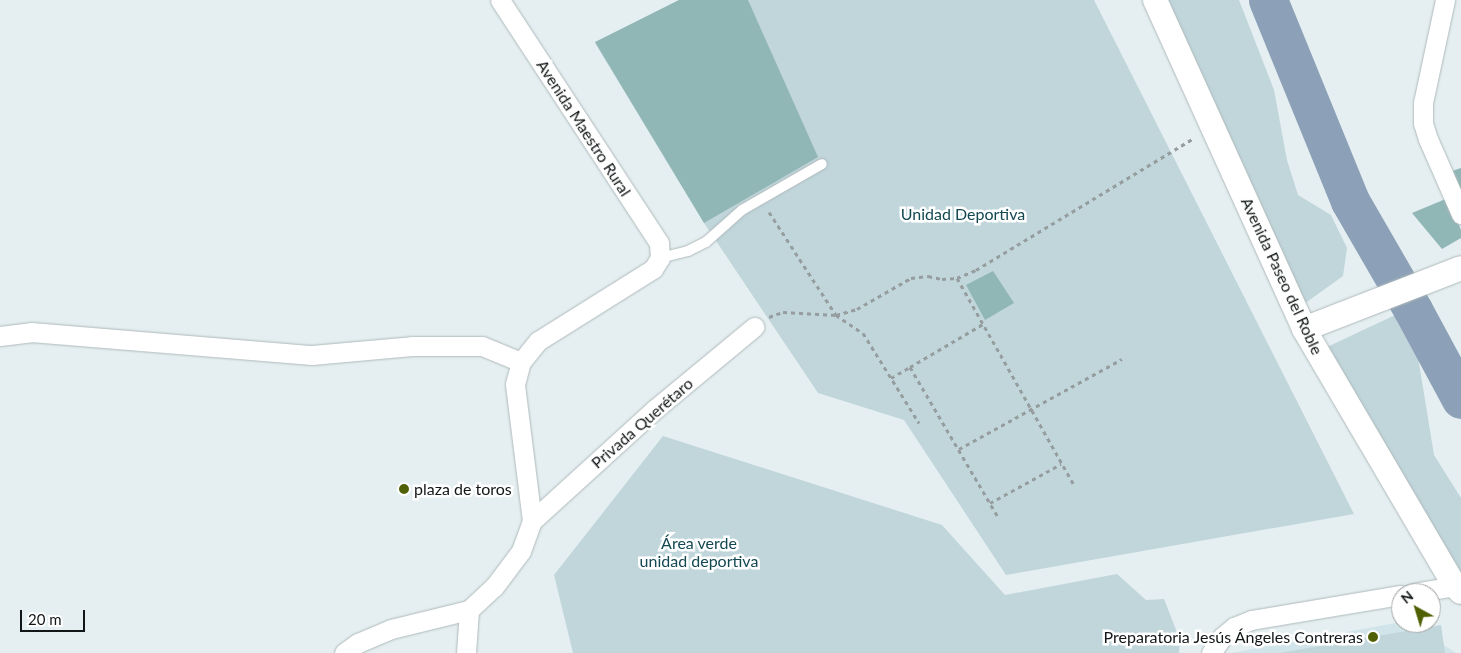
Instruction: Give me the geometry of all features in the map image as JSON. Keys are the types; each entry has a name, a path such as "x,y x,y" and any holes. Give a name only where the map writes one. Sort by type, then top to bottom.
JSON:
{"street":[{"name":"Avenida Maestro Rural","path":"500,0 659,243 660,258"},
{"name":"Avenida Paseo del Roble","path":"1155,0 1214,127 1314,325 1458,589"},
{"path":"1445,0 1423,103 1423,123 1428,139 1461,214"},
{"path":"344,653 358,643 390,629 469,610 494,587 521,551 532,521 515,384 521,362 538,341 653,269 660,258"},
{"path":"1314,325 1461,268"},
{"name":"Privada Querétaro","path":"532,521 656,409 754,327"},
{"path":"0,336 31,332 312,355 412,346 482,346 521,362"},
{"path":"1441,591 1458,589"},
{"path":"1211,653 1222,637 1234,626 1251,620 1391,597"},
{"path":"466,653 469,610"}],"lane":[{"path":"660,258 688,251 706,242 742,210 822,164"}],"path":[{"path":"754,327 774,314 783,312 836,315 857,309 911,278 928,276 942,279 958,278 976,270 1214,127"},
{"path":"760,199 836,315 863,333 919,423"},
{"path":"958,278 1073,483"},
{"path":"891,378 983,324"},
{"path":"958,449 1122,359"},
{"path":"910,367 999,519"},
{"path":"990,504 1061,464"}],"shaded area":[{"name":"Preparatoria Jesús Ángeles Contreras","path":"1391,624 1391,633 1425,633 1456,653 1231,653"}],"green space":[{"name":"Unidad Deportiva","path":"679,0 1094,0 1354,514 1006,575 904,420 818,393 704,223 595,43"},
{"path":"1155,0 1239,0 1274,90 1287,160 1298,195 1331,215 1347,248 1343,276 1304,304"},
{"path":"1410,308 1434,455 1461,498 1461,606 1447,595 1325,348"},
{"name":"Área verde unidad deportiva","path":"663,436 942,525 1005,595 1117,574 1146,600 1164,599 1180,640 1179,653 573,653 554,575"},
{"path":"1441,625 1445,653 1279,653 1395,633 1441,633"}],"building":[{"path":"679,0 748,0 818,157 704,223 595,42"},
{"path":"1461,168 1461,193 1452,171"},
{"path":"1448,198 1461,230 1461,238 1442,249 1412,213"},
{"path":"993,271 1014,303 985,320 966,285"}],"waterway":[{"path":"1268,0 1350,201 1413,310 1461,399"}],"place":[{"name":"plaza de toros","path":"404,489"},
{"name":"Preparatoria Jesús Ángeles Contreras","path":"1373,637"}]}
